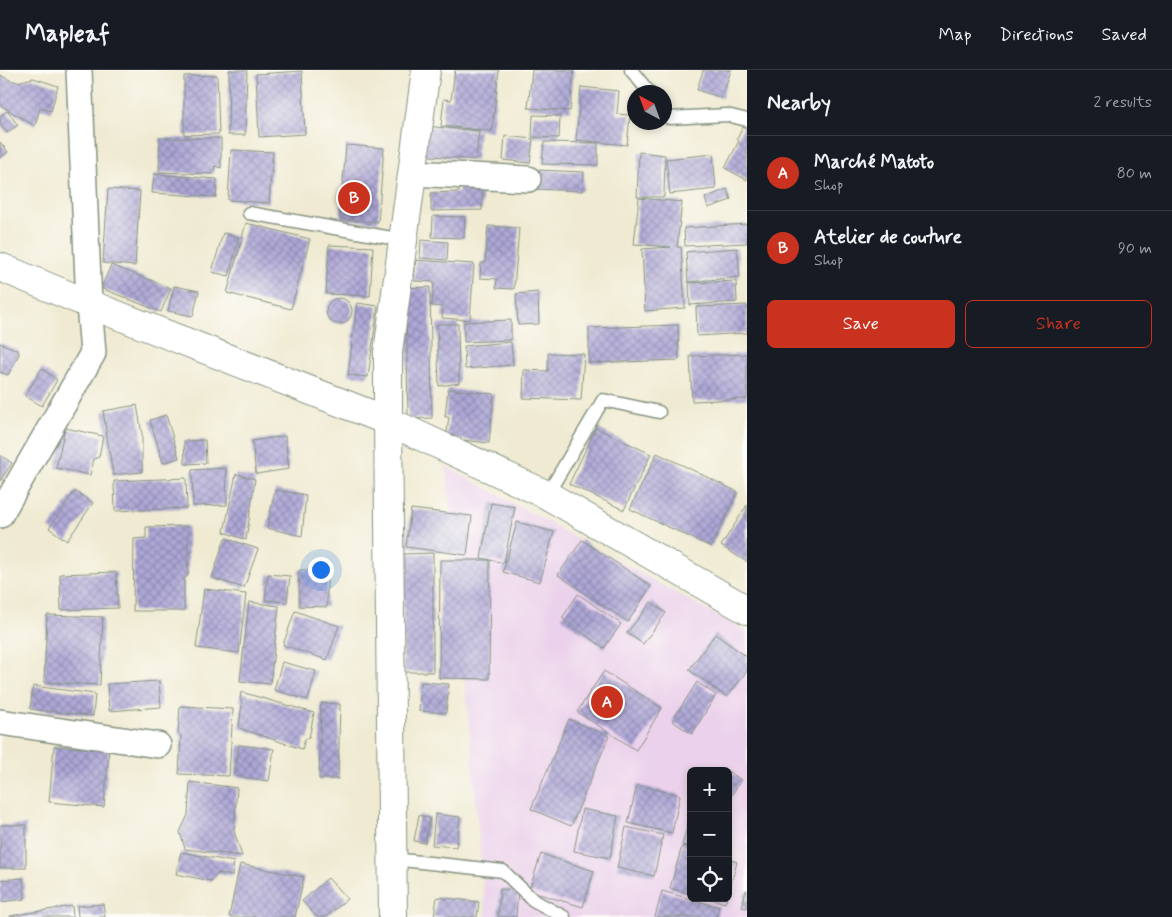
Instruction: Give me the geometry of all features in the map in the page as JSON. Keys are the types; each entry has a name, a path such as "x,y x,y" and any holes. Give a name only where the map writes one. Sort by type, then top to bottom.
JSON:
{"street":[{"path":"0,515 93,353 89,304 79,70"},
{"path":"393,917 388,352 425,70"},
{"path":"412,173 528,179"},
{"path":"0,267 89,304 388,421 547,495 747,610"},
{"path":"0,722 158,744"}],"lane":[{"path":"631,70 643,85"},
{"path":"672,118 727,115 747,120"},
{"path":"248,213 403,240"},
{"path":"547,495 602,400 659,412"},
{"path":"393,859 503,871 533,900 564,917"}],"shaded area":[{"path":"446,466 747,632 747,917 486,917"}],"building":[{"path":"229,70 247,70 245,135 228,135"},
{"path":"455,70 499,70 492,131 441,126 444,99 451,100"},
{"path":"532,70 574,70 570,111 528,108"},
{"path":"703,70 731,70 722,98 697,90"},
{"path":"302,71 305,134 259,137 256,74"},
{"path":"0,75 18,82 33,78 58,86 51,111 40,108 35,126 0,105"},
{"path":"217,75 219,134 184,135 184,76"},
{"path":"581,87 619,91 617,114 627,115 627,145 576,140"},
{"path":"7,111 18,125 7,133 0,125 0,116"},
{"path":"533,115 560,116 559,138 532,137"},
{"path":"424,126 479,131 476,160 421,155"},
{"path":"743,127 747,129 747,180 725,168 739,141 737,139"},
{"path":"505,136 533,139 530,163 503,160"},
{"path":"160,138 221,138 221,168 215,166 213,174 159,172"},
{"path":"0,142 8,152 0,158"},
{"path":"544,142 598,143 598,165 542,164"},
{"path":"346,145 384,148 378,222 340,219"},
{"path":"231,150 273,152 269,203 228,200"},
{"path":"639,152 665,155 664,197 637,197"},
{"path":"713,154 716,189 670,194 666,159"},
{"path":"536,170 584,172 583,191 535,189"},
{"path":"154,174 217,179 216,197 152,193"},
{"path":"459,181 482,181 482,210 431,211 431,193 459,192"},
{"path":"108,189 140,191 135,266 103,263"},
{"path":"727,189 731,200 708,208 705,198"},
{"path":"639,198 682,202 677,247 681,247 685,308 645,311 642,249 671,247 634,244"},
{"path":"433,216 465,217 464,238 432,237"},
{"path":"246,223 310,239 291,309 227,293"},
{"path":"747,224 747,243 685,246 684,228"},
{"path":"488,226 519,228 514,289 496,288 497,279 480,278 481,263 485,263"},
{"path":"223,233 239,237 229,276 212,272"},
{"path":"421,240 448,242 447,260 420,258"},
{"path":"329,245 373,247 370,296 326,294"},
{"path":"737,248 740,277 688,282 686,252"},
{"path":"416,260 474,264 470,320 442,318 443,307 432,306 434,282 414,281"},
{"path":"111,265 171,288 161,312 101,288"},
{"path":"736,281 737,302 690,305 689,283"},
{"path":"174,286 199,291 193,316 168,311"},
{"path":"430,287 432,418 408,419 406,288"},
{"path":"538,292 539,324 518,325 516,294"},
{"path":"339,298 348,302 352,311 348,320 339,324 330,320 326,311 330,302"},
{"path":"357,303 378,306 368,377 348,375"},
{"path":"747,305 747,333 697,336 696,307"},
{"path":"511,320 511,340 464,342 464,322"},
{"path":"437,324 458,324 459,383 439,386"},
{"path":"678,325 679,360 589,363 589,328"},
{"path":"511,342 513,365 465,369 464,346"},
{"path":"0,343 18,350 19,354 8,375 0,372"},
{"path":"548,353 584,354 581,400 523,398 524,370 548,371"},
{"path":"747,354 747,399 692,401 690,356"},
{"path":"42,368 57,380 42,406 25,396"},
{"path":"448,389 494,394 489,443 446,438 449,417 445,417"},
{"path":"137,405 142,434 142,472 113,475 103,411"},
{"path":"166,415 179,458 163,463 150,420"},
{"path":"65,428 103,436 99,457 94,459 90,475 56,468"},
{"path":"596,428 651,454 624,510 569,484"},
{"path":"285,436 289,469 256,474 252,441"},
{"path":"205,440 206,463 185,464 184,441"},
{"path":"657,453 738,492 711,547 630,509"},
{"path":"0,455 12,463 0,481"},
{"path":"226,468 227,505 193,506 192,470"},
{"path":"236,474 255,479 246,540 224,532"},
{"path":"186,478 187,508 115,511 114,481"},
{"path":"275,490 306,495 302,536 267,528"},
{"path":"75,491 93,503 67,541 49,528"},
{"path":"491,503 515,507 504,563 481,558"},
{"path":"747,505 747,562 721,546"},
{"path":"411,509 472,516 467,555 406,547"},
{"path":"517,522 554,532 540,582 503,572"},
{"path":"188,526 188,576 184,578 184,611 133,611 134,539 146,538 146,527"},
{"path":"225,538 258,549 244,588 212,578"},
{"path":"582,540 651,586 628,622 558,575"},
{"path":"433,553 433,672 403,672 403,554"},
{"path":"440,560 490,560 489,679 439,678"},
{"path":"299,570 327,570 327,607 299,606"},
{"path":"116,572 118,608 61,610 60,574"},
{"path":"268,574 290,576 287,602 265,600"},
{"path":"204,589 246,594 239,653 196,648"},
{"path":"578,594 621,624 604,648 562,618"},
{"path":"249,602 279,606 270,684 240,681"},
{"path":"651,602 666,613 643,644 627,633"},
{"path":"295,611 339,626 327,660 283,645"},
{"path":"47,615 103,617 100,685 44,682"},
{"path":"715,634 747,657 747,671 727,697 689,670"},
{"path":"282,662 316,671 308,700 274,690"},
{"path":"604,671 662,708 636,750 577,712"},
{"path":"159,681 161,707 109,711 107,684"},
{"path":"421,682 449,684 446,713 419,711"},
{"path":"697,682 716,695 692,734 672,721"},
{"path":"33,686 95,694 93,716 30,709"},
{"path":"241,692 314,713 309,738 305,739 302,749 239,728 242,703 240,699"},
{"path":"321,703 340,704 338,779 319,779"},
{"path":"180,706 233,709 229,776 179,774 181,736 178,734"},
{"path":"569,719 609,736 571,826 531,809"},
{"path":"239,745 274,749 269,781 235,776"},
{"path":"54,746 109,750 104,807 49,802"},
{"path":"732,774 741,780 732,795"},
{"path":"190,782 237,788 234,831 242,856 185,849 180,832 188,815"},
{"path":"637,785 680,795 672,833 628,823"},
{"path":"582,809 618,816 610,858 574,851"},
{"path":"435,814 460,817 456,847 432,845"},
{"path":"419,815 430,818 425,843 414,841"},
{"path":"0,825 26,825 26,868 0,868"},
{"path":"626,827 663,835 654,876 617,868"},
{"path":"687,828 687,846 682,845"},
{"path":"682,846 687,848 687,893 670,888"},
{"path":"181,852 234,862 232,876 218,873 211,881 176,874"},
{"path":"541,854 594,871 583,907 529,891"},
{"path":"732,860 737,862 732,881"},
{"path":"240,864 304,877 295,917 229,917"},
{"path":"23,878 25,899 0,902 0,880"},
{"path":"328,878 347,899 326,917 317,917 302,901"},
{"path":"500,889 518,890 516,917 498,917"},
{"path":"747,890 747,908 742,907"},
{"path":"662,891 687,898 687,902 701,902 719,907 716,917 655,917"},
{"path":"437,897 479,902 477,917 434,917"},
{"path":"103,904 105,917 78,917 77,906"},
{"path":"72,906 73,917 10,917 10,916"}],"place":[{"name":"Atelier de couture","path":"354,198"},
{"name":"Marché Matoto","path":"607,702"}]}
